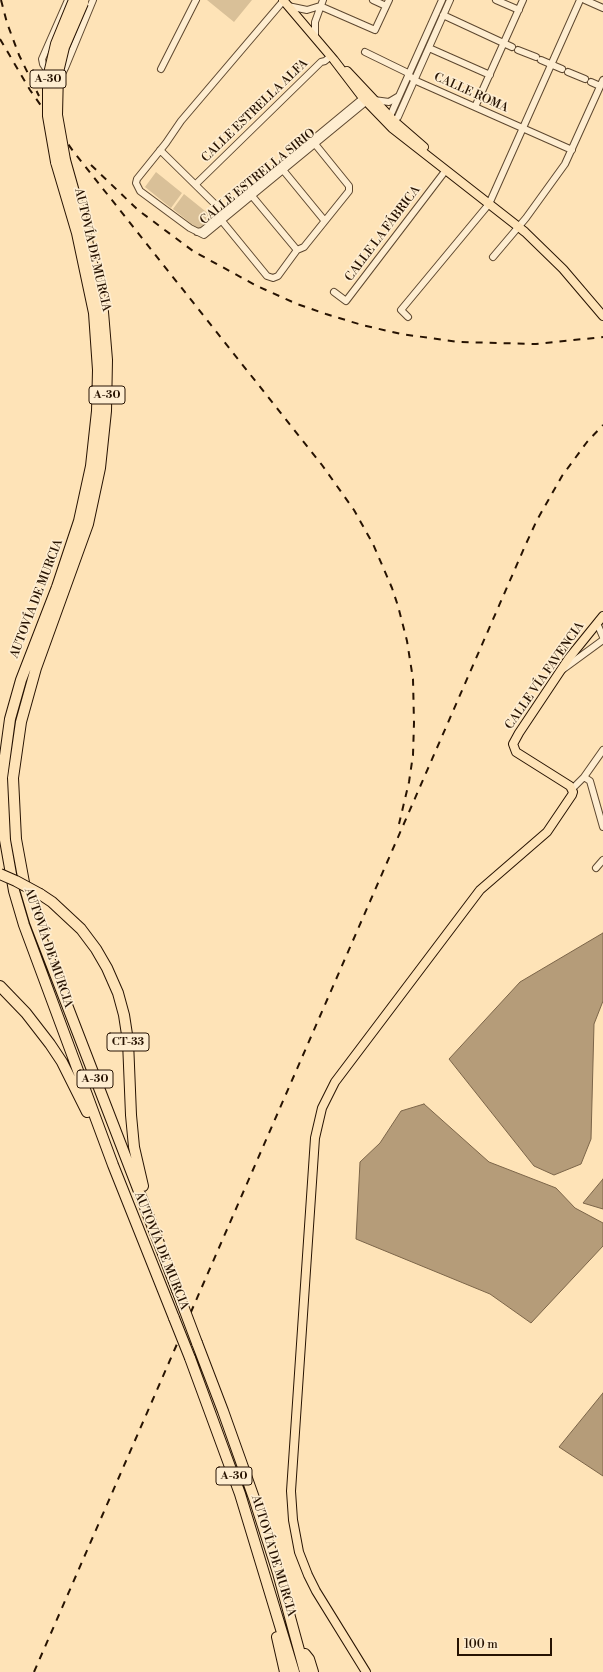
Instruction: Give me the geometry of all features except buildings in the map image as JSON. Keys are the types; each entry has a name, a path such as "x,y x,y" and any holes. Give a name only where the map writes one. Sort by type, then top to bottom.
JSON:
{"highway":[{"name":"AUTOVÍA DE MURCIA","path":"80,1 59,35 51,62 48,87 48,116 54,152 77,233 93,304 96,332 98,401 93,456 82,511 46,626 29,689 17,742 14,762 13,795 18,856 29,905 38,930 150,1219 223,1411 254,1498 276,1567 305,1672"},
{"name":"AUTOVÍA DE MURCIA","path":"46,626 17,692 8,729 2,778 3,821 6,849 14,891 23,921 113,1165 190,1358 240,1494 294,1672"},
{"name":"CT-33","path":"0,874 16,881 52,902 81,929 96,949 107,968 118,993 124,1015 128,1041 134,1147 150,1219"},
{"path":"0,986 39,1030 62,1062 93,1123 107,1158 113,1165"},
{"path":"272,1596 271,1613 285,1672"},
{"path":"298,1646 309,1659 313,1672"}],"main road":[{"path":"285,2 392,128 519,226 558,264 603,316"},
{"path":"368,100 434,156 446,170"},
{"path":"392,120 414,146"},
{"name":"CALLE VÍA FAVENCIA","path":"572,790 570,786 516,752 513,744 558,674 603,616"},
{"path":"366,1672 316,1591 308,1575 299,1552 293,1520 290,1491 315,1138 322,1108 335,1082 472,899 480,890 547,832 568,801 573,792 572,790"}],"street":[{"path":"68,0 42,59 47,70 59,74 66,68 93,0"},
{"path":"161,69 196,0"},
{"path":"321,6 310,21 301,21 302,14 307,10 321,6 375,30 388,3 373,0"},
{"path":"442,0 391,114 392,120 398,117 450,0"},
{"path":"496,0 519,10"},
{"path":"475,107 523,0"},
{"path":"408,317 401,310 489,204 580,0"},
{"path":"585,0 603,8"},
{"path":"197,232 140,191 136,182 137,179 181,121 285,2 307,10"},
{"path":"315,38 315,22 321,6"},
{"path":"443,15 600,86"},
{"path":"428,48 490,75"},
{"path":"365,52 410,74"},
{"name":"CALLE ESTRELLA ALFA","path":"196,184 321,62 332,58"},
{"name":"CALLE ROMA","path":"410,74 414,80 572,150"},
{"path":"493,257 519,226 566,164 603,80"},
{"path":"368,100 388,102 400,95"},
{"name":"CALLE ESTRELLA SIRIO","path":"197,232 201,235 206,234 368,100"},
{"name":"CALLE ESTRELLA SIRIO","path":"197,232 202,231 368,100"},
{"path":"222,221 267,276 275,278 297,250 304,246 349,191 348,186 314,144"},
{"path":"160,150 224,213"},
{"path":"283,170 324,220"},
{"name":"CALLE LA FÁBRICA","path":"334,292 346,301 446,170"},
{"path":"252,196 297,250"},
{"path":"597,623 603,637"},
{"path":"558,674 603,640"},
{"path":"572,790 584,777 603,750"},
{"path":"584,777 590,781 603,827"},
{"path":"596,868 603,860"}],"shaded area":[{"path":"207,0 252,0 234,22"},
{"path":"156,172 182,193 171,208 145,187"},
{"path":"184,194 210,215 199,230 173,209"},
{"path":"603,933 603,1001 594,1024 591,1139 581,1164 554,1175 534,1166 449,1059 520,982"},
{"path":"424,1104 489,1162 556,1188 575,1208 603,1223 603,1246 531,1323 490,1294 356,1239 360,1162 380,1143 401,1111"},
{"path":"603,1179 603,1209 583,1203"},
{"path":"603,1393 603,1476 559,1447"}],"railway":[{"path":"1,0 7,23 19,55 39,96"},
{"path":"0,39 30,90 73,151 322,465 354,510 373,544 398,606 407,641 413,679 413,755 409,782 399,824"},
{"path":"91,165 138,210 193,251 257,286 297,304 326,314 362,325 401,334 459,342 536,344 603,337"},
{"path":"34,1672 525,546 537,520 562,476 587,442 603,425"}]}
